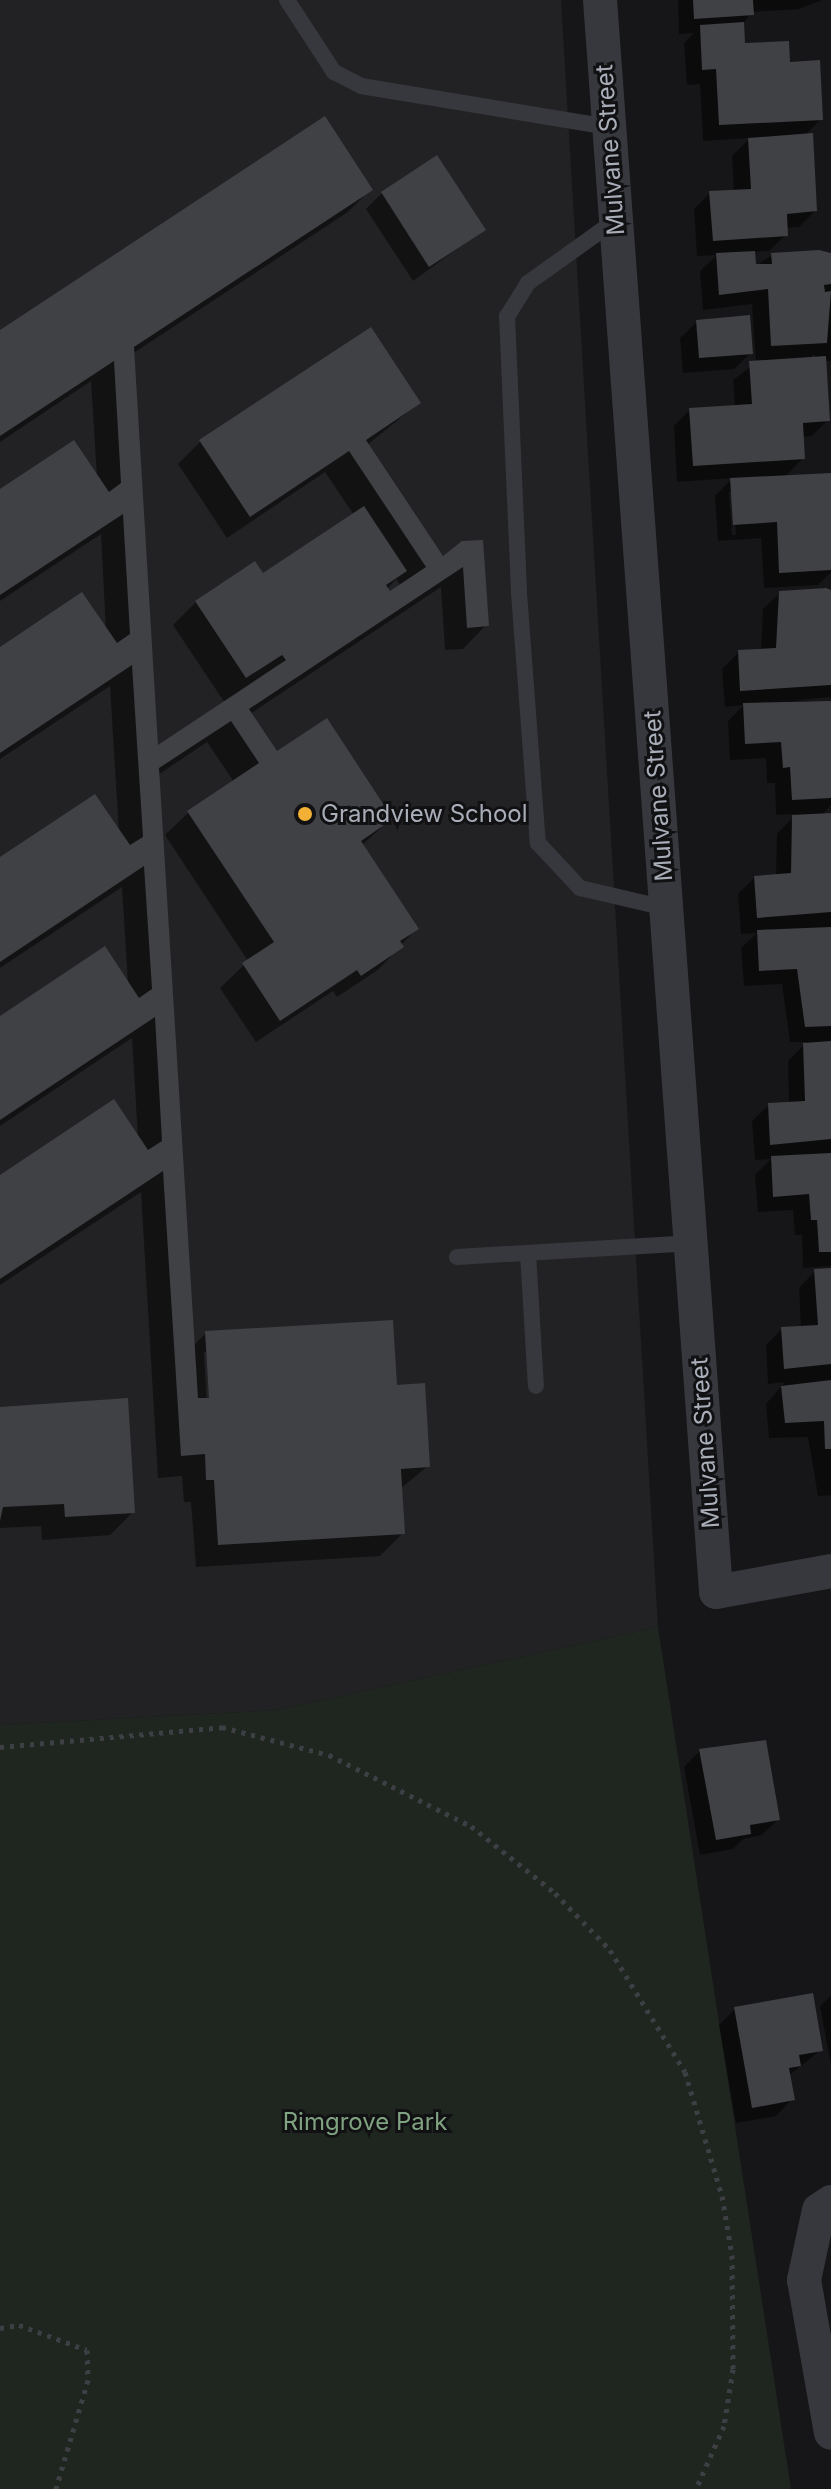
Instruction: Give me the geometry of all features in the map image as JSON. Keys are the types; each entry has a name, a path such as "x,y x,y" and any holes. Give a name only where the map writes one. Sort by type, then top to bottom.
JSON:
{"street":[{"name":"Mulvane Street","path":"600,0 716,1592 831,1571"},
{"path":"825,2206 804,2280 831,2433"}],"lane":[{"path":"287,0 334,72 361,86 609,127"},
{"path":"616,220 528,283 507,316 519,593 538,843 580,888 666,908"},
{"path":"457,1257 690,1243"},
{"path":"528,1253 536,1386"}],"path":[{"path":"0,1747 222,1727 329,1755 471,1826 555,1893 610,1950 685,2072 722,2196 732,2255 733,2369 724,2426 696,2489"},
{"path":"0,2328 19,2325 87,2350 88,2380 56,2489"}],"shaded area":[{"name":"Grandview School","path":"0,0 561,0 658,1627 277,1710 0,1725"}],"green space":[{"name":"Rimgrove Park","path":"658,1627 791,2489 0,2489 0,1725 277,1710"}],"building":[{"path":"693,0 753,0 754,15 694,19"},
{"path":"744,22 745,43 789,41 790,62 820,60 823,120 719,125 716,69 702,70 700,25"},
{"path":"325,116 373,190 134,347 158,745 286,660 282,655 246,678 195,601 255,561 263,573 364,506 407,571 386,585 390,591 426,567 349,451 250,517 199,440 371,327 421,403 366,440 443,556 462,541 483,540 489,626 467,628 463,567 249,709 277,751 327,718 393,819 361,841 419,929 400,941 404,947 361,976 357,970 280,1021 242,963 274,942 187,811 259,763 231,721 159,768 198,1398 209,1398 205,1331 393,1320 397,1385 425,1383 430,1467 401,1469 405,1534 218,1545 214,1480 206,1480 205,1454 181,1456 163,1171 0,1279 0,1175 114,1099 148,1150 162,1141 155,1017 0,1120 0,1016 105,946 139,998 152,989 144,866 0,962 0,857 95,794 130,845 143,837 132,665 0,753 0,647 82,592 117,643 130,634 123,514 0,595 0,489 74,440 109,492 121,483 114,361 0,436 0,330"},
{"path":"813,133 817,211 787,214 788,236 713,241 709,191 751,189 748,138"},
{"path":"437,155 486,230 429,267 381,192"},
{"path":"819,250 831,253 831,284 824,285 825,292 831,291 827,343 771,346 768,289 719,295 716,253 755,251 756,264 772,264 771,253"},
{"path":"750,315 753,354 699,358 696,320"},
{"path":"826,356 830,421 803,423 805,459 693,466 689,408 752,404 749,361"},
{"path":"831,473 831,570 779,573 777,522 733,525 730,478"},
{"path":"831,590 831,685 740,691 738,650 776,648 779,591"},
{"path":"831,701 831,798 792,800 790,767 783,768 781,742 745,744 743,703"},
{"path":"831,813 831,912 757,918 754,876 791,873 792,815"},
{"path":"831,927 831,1026 805,1027 797,969 759,971 757,930"},
{"path":"831,1041 831,1139 770,1145 768,1103 805,1101 803,1043"},
{"path":"831,1153 831,1252 819,1252 817,1220 811,1220 809,1194 773,1197 771,1156"},
{"path":"831,1268 831,1364 784,1369 781,1327 818,1325 814,1269"},
{"path":"831,1380 831,1449 825,1449 824,1421 785,1423 781,1386"},
{"path":"128,1398 135,1513 65,1517 64,1504 3,1507 0,1521 0,1407"},
{"path":"766,1740 780,1820 750,1825 751,1834 716,1840 699,1749"},
{"path":"813,1993 823,2051 799,2055 801,2066 789,2068 795,2100 752,2108 734,2007"}],"place":[{"name":"Grandview School","path":"305,814"}]}
